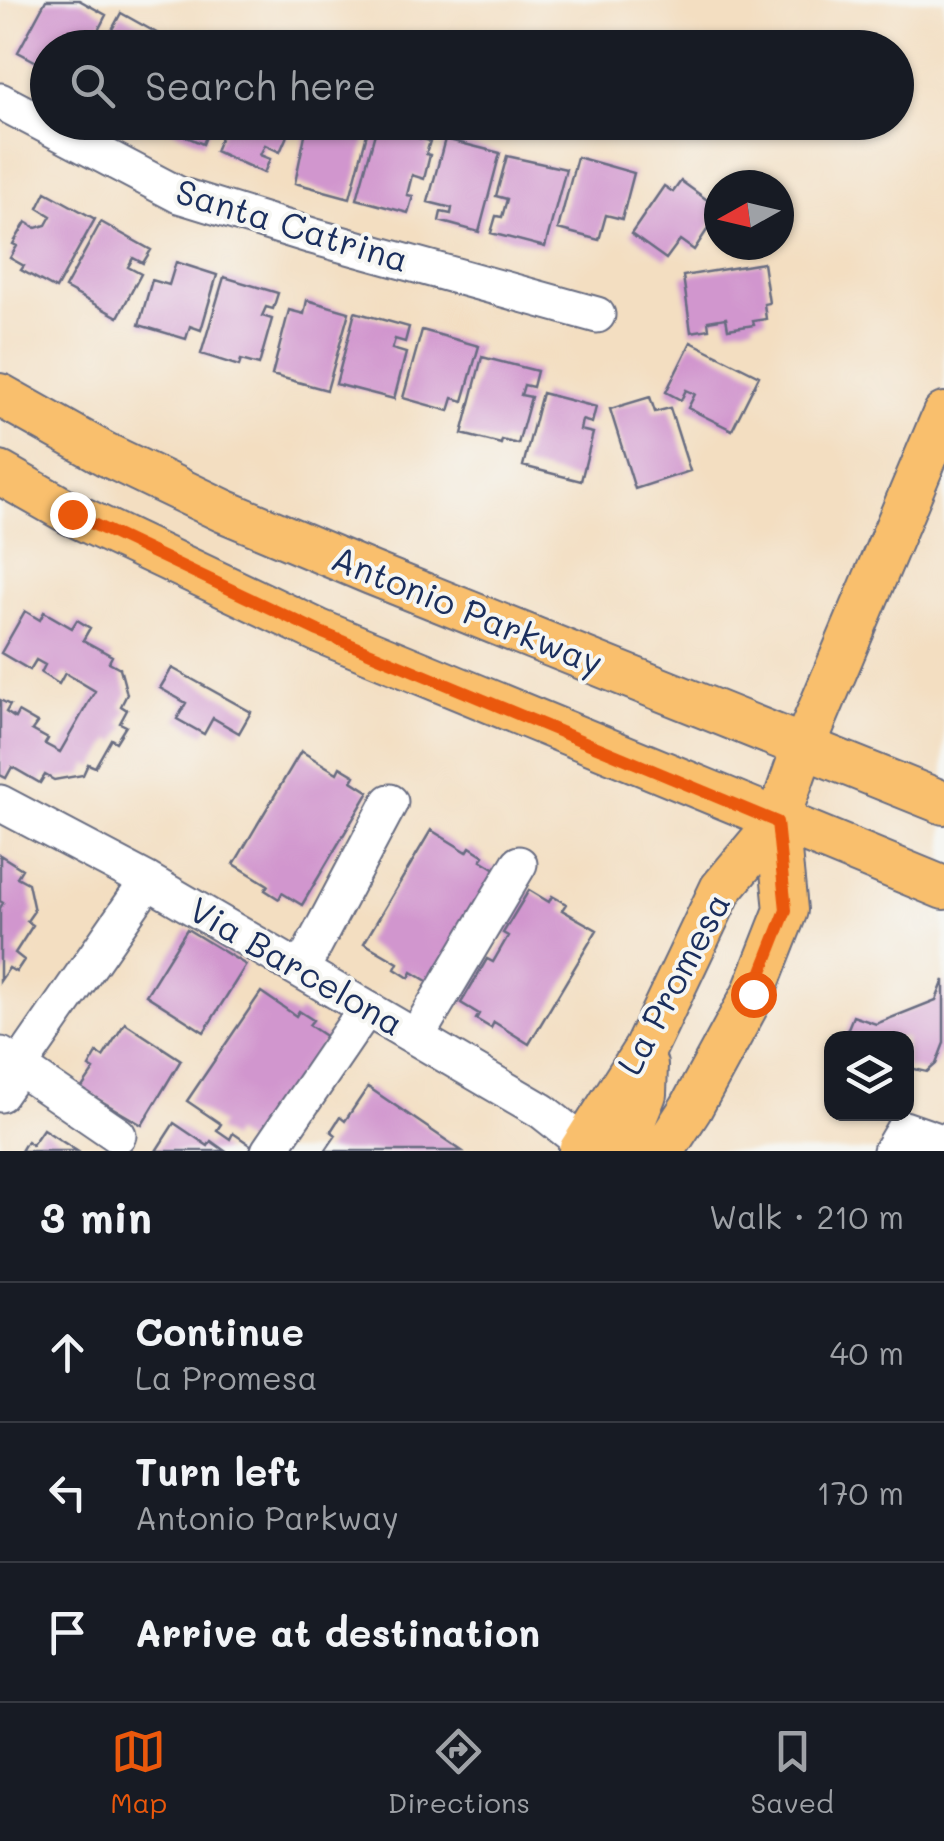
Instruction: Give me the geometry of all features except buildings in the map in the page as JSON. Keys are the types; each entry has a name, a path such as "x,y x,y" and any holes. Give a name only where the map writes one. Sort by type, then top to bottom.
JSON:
{"main road":[{"name":"Antonio Parkway","path":"0,395 105,454 224,511 944,803"},
{"path":"777,822 804,746 944,414"},
{"name":"Antonio Parkway","path":"0,472 72,514 318,631 944,888"},
{"name":"La Promesa","path":"595,1149 722,889 777,822"},
{"name":"La Promesa","path":"663,1151 744,1010 786,910 777,822"}],"street":[{"name":"Santa Catrina","path":"5,116 30,127"},
{"name":"Santa Catrina","path":"58,140 180,195 597,315"},
{"path":"301,970 390,802"},
{"name":"Via Barcelona","path":"0,803 148,880 542,1111 595,1149"},
{"path":"416,1038 519,864"},
{"path":"118,1134 6,1071 148,880"},
{"path":"269,1151 366,1009"},
{"path":"891,1151 904,1129 944,1143"}],"route":[{"path":"72,514 318,631 777,822 786,910 753,994"}]}
